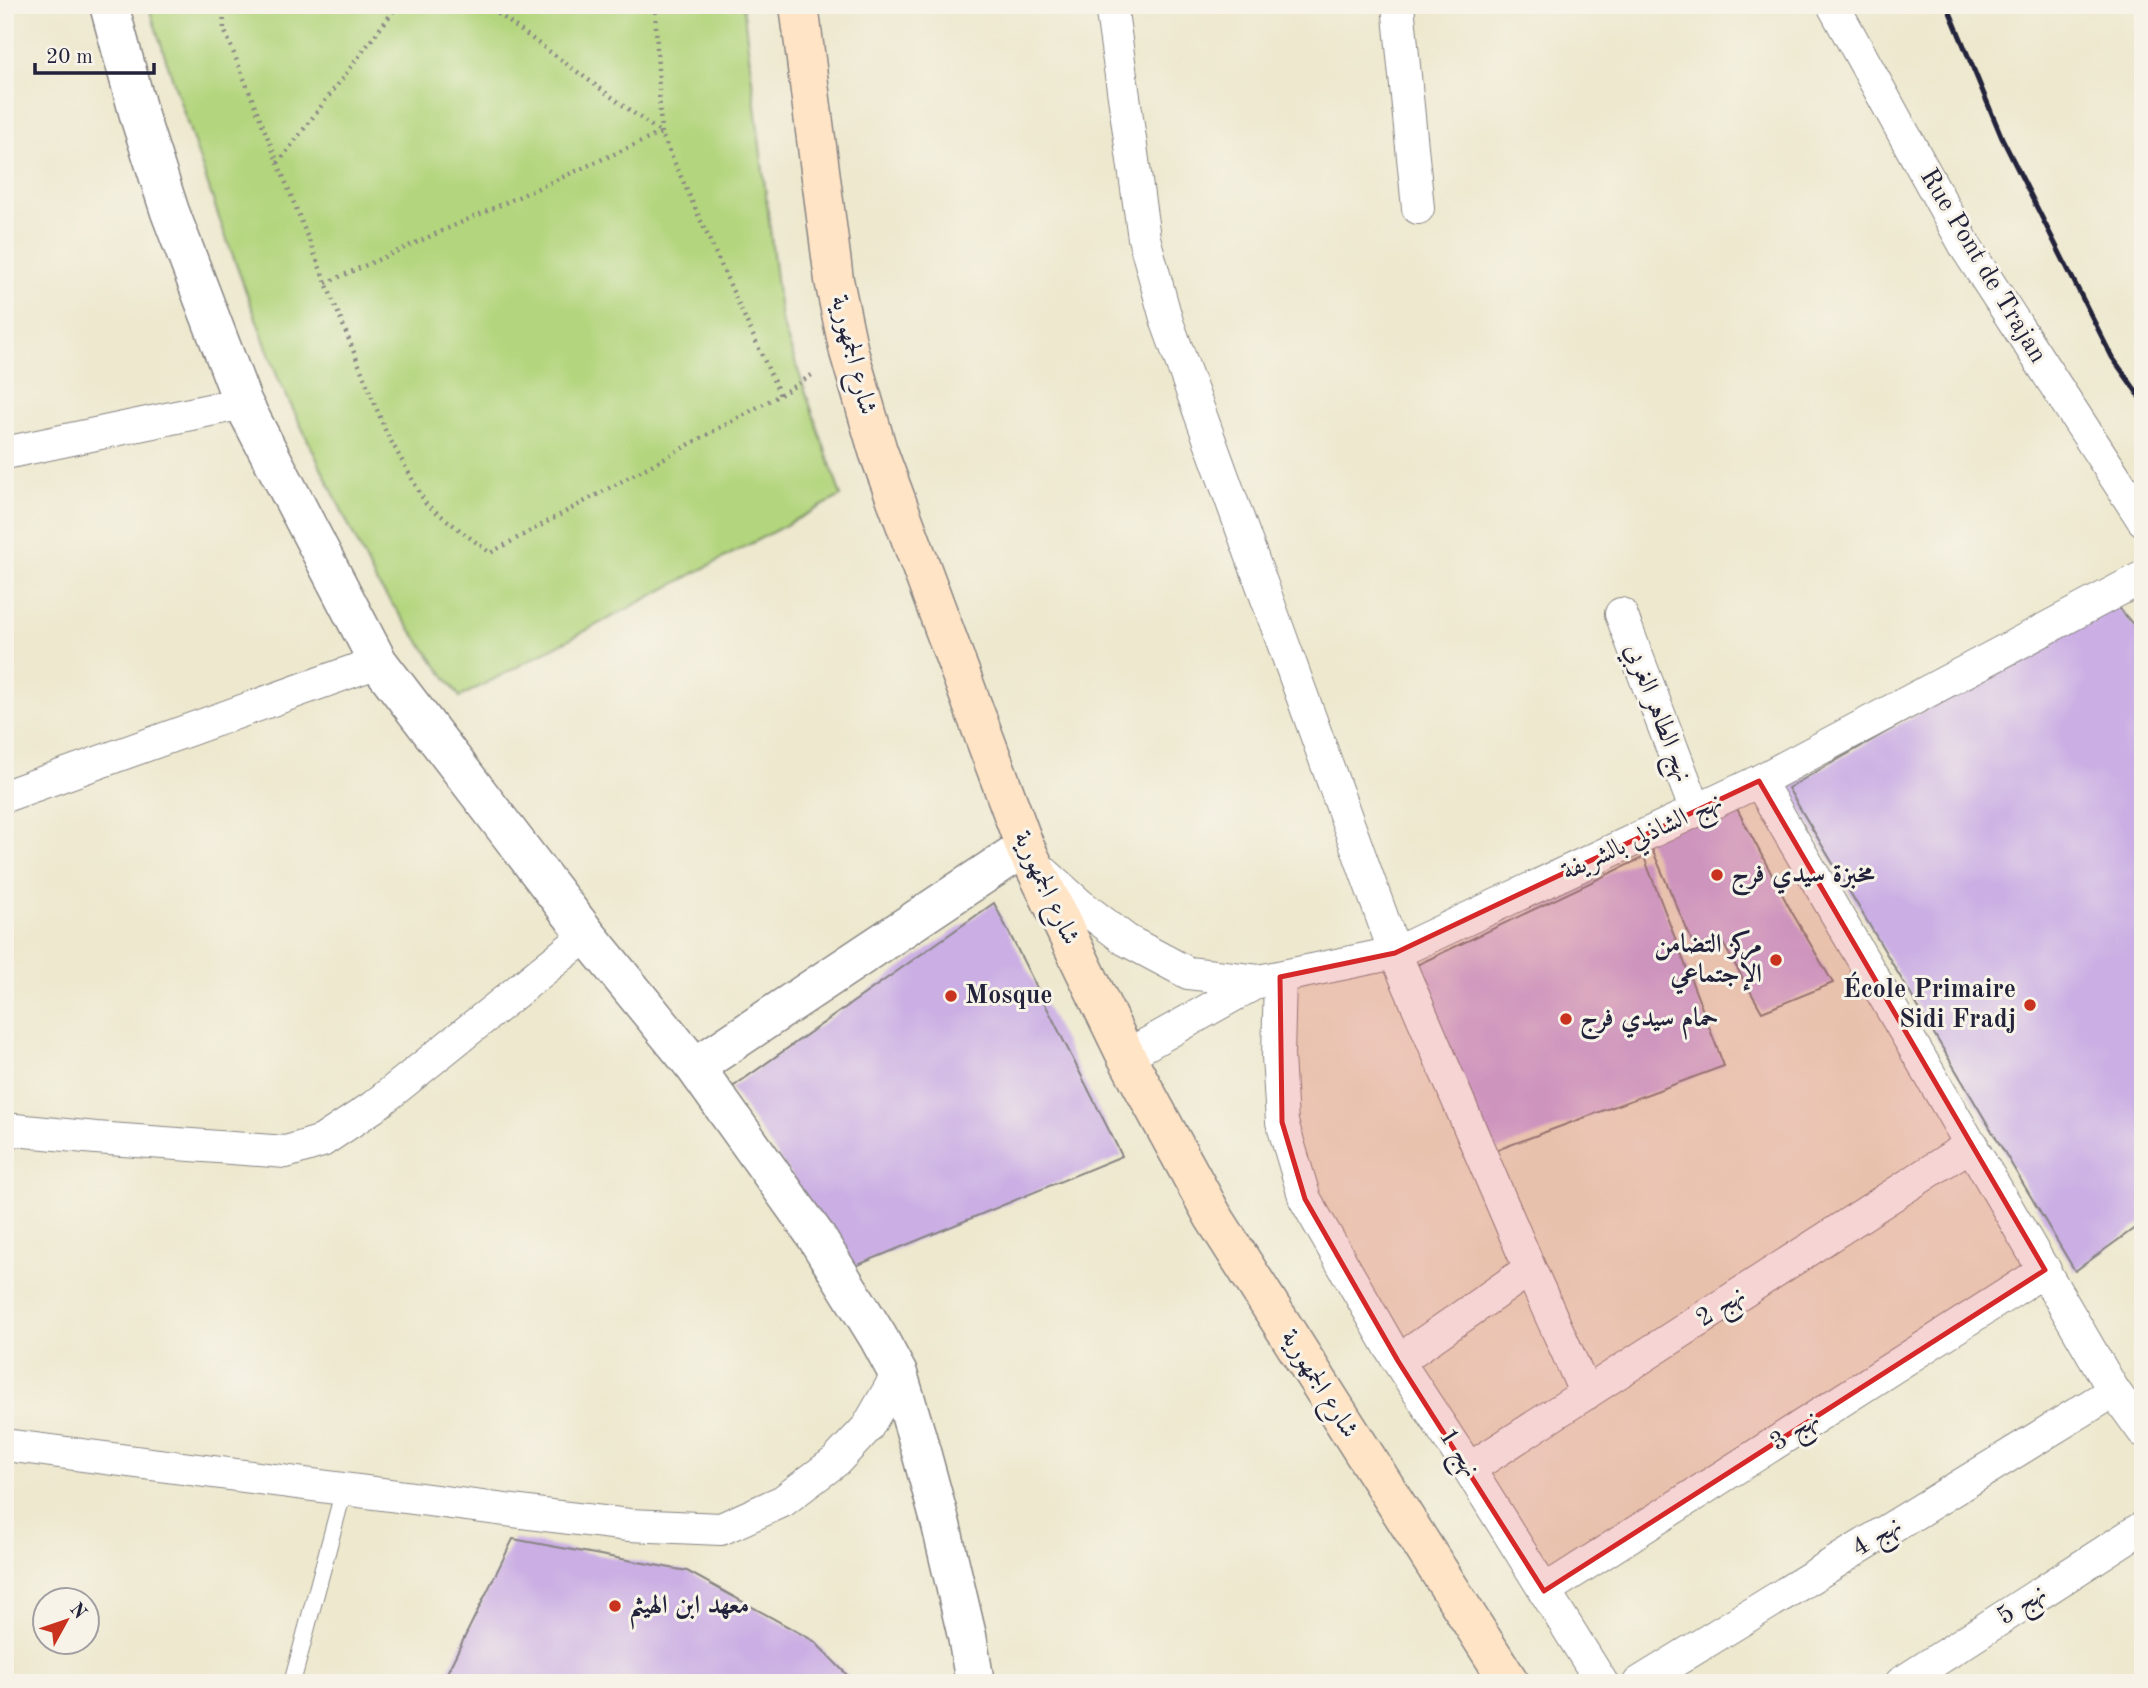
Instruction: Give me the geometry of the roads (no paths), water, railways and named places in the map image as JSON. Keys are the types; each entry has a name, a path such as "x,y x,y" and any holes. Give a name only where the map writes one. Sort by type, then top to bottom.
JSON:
{"main road":[{"name":"شارع الجمهورية","path":"799,5 834,280 849,352 878,451 1029,855 1126,1056 1213,1216 1510,1683"}],"street":[{"path":"109,5 140,119 170,212 243,403 378,662 587,935 695,1067 849,1286 898,1374 941,1525 975,1683"},
{"path":"1111,5 1144,238 1167,322 1395,953 1586,1394"},
{"path":"1398,5 1418,208"},
{"name":"Rue Pont de Trajan","path":"1833,5 1967,248 2143,520"},
{"path":"5,453 243,403"},
{"name":"نهج الشاذلي بالشريفة","path":"1126,1056 1269,979 1395,953 1759,781 2143,577"},
{"name":"نهج الطاهر الغربي","path":"1620,614 1696,811"},
{"path":"5,796 378,662"},
{"path":"1759,781 2114,1391 2143,1431"},
{"path":"695,1067 1029,855 1079,904 1126,940 1177,968 1188,973 1269,979"},
{"path":"5,1129 286,1152 321,1141 373,1107 587,935"},
{"name":"نهج 1","path":"1269,979 1282,1122 1305,1199 1398,1361 1469,1469 1602,1683"},
{"name":"نهج 2","path":"1469,1469 1972,1144"},
{"path":"1398,1361 1530,1269"},
{"name":"نهج 3","path":"1544,1591 2045,1270"},
{"path":"5,1445 629,1525 721,1530 783,1501 835,1461 867,1427 898,1374"},
{"name":"نهج 4","path":"1639,1683 2114,1391"},
{"name":"نهج 5","path":"1901,1683 2143,1527"}],"lane":[{"path":"292,1683 344,1489"}],"railway":[{"path":"1947,5 2002,138 2112,357 2143,401"}],"place":[{"name":"مخبزة سيدي فرج","path":"1717,875"},
{"name":"مركز التضامن الإجتماعي","path":"1776,960"},
{"name":"Mosque","path":"951,996"},
{"name":"École Primaire Sidi Fradj","path":"2030,1005"},
{"name":"حمام سيدي فرج","path":"1566,1019"},
{"name":"معهد ابن الهيثم","path":"615,1606"}]}
